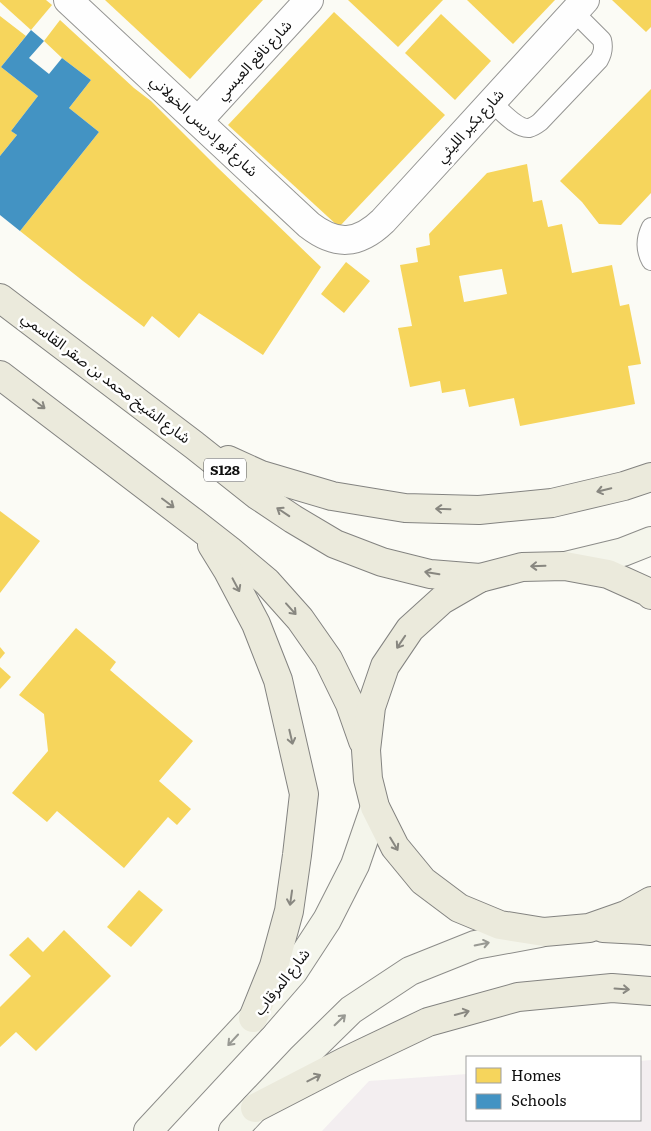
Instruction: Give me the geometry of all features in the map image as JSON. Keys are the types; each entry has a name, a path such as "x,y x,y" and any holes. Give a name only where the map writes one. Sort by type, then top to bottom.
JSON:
{"main road":[{"name":"شارع الشيخ محمد بن صقر القاسمي","path":"0,298 257,495 293,519 336,544 382,562 430,574 480,578"},
{"path":"0,375 202,529 267,582 300,619 328,659 350,704 366,750"},
{"path":"194,445 261,475 332,496 405,508 479,510 552,502 624,486 651,477"},
{"path":"202,529 228,571 256,624 278,680 304,794 289,911 274,966 253,1018"},
{"path":"565,566 622,552 651,541"},
{"path":"544,932 500,925 459,908 423,881 394,847 375,807 368,779 366,750 371,707 386,666 410,629 442,600 480,578 522,567 565,566 608,574 651,595"},
{"name":"شارع المرقاب","path":"148,1131 293,972 327,920 355,865 375,807"},
{"path":"588,928 626,915 651,901"},
{"path":"233,1131 300,1059 350,1010 410,971 475,945 544,932 588,928 651,931"},
{"path":"255,1108 344,1062 428,1022 518,997 612,988 651,990"}],"street":[{"name":"شارع أبو إدريس الخولاني","path":"68,0 320,234 332,239 346,240"},
{"name":"شارع نافع العبسي","path":"198,121 309,0"},
{"name":"شارع بكير الليثي","path":"346,240 361,238 383,222 579,6"}],"lane":[{"path":"492,102 520,126 528,128 534,126 599,60 604,47 602,40 579,6"},
{"path":"651,227 646,242 651,261"}],"shaded area":[{"path":"651,1060 651,1131 322,1131 369,1081 466,1074 466,1121 641,1121 641,1061"}],"building: Homes":[{"path":"0,0 46,0 52,5 31,30"},
{"path":"105,0 263,0 190,79"},
{"path":"348,0 443,0 398,47"},
{"path":"467,0 555,0 513,44"},
{"path":"612,0 651,0 651,27 646,32"},
{"path":"334,12 445,115 339,227 228,125"},
{"path":"441,14 491,61 455,100 405,53"},
{"path":"0,16 26,36 1,67 38,96 11,131 17,135 0,156"},
{"path":"60,20 134,88 151,101 321,267 263,355 199,313 179,338 152,316 144,327 20,231 99,132 69,108 91,80 62,58 44,41"},
{"path":"651,89 651,193 621,225 599,224 582,202 560,181"},
{"path":"527,164 533,202 542,200 548,227 562,224 572,273 612,265 620,306 629,304 641,364 628,366 635,404 520,426 514,398 469,407 465,389 442,393 440,381 410,387 398,328 412,326 400,265 418,262 416,248 430,245 429,234 487,173","holes":["502,269 507,294 464,302 459,276"]},
{"path":"346,262 370,281 344,313 321,294"},
{"path":"0,511 40,541 0,593"},
{"path":"76,628 116,662 110,670 193,741 159,781 191,809 177,825 168,817 124,868 57,811 47,822 12,793 48,751 44,714 19,695"},
{"path":"0,647 5,653 0,659"},
{"path":"0,667 11,677 0,689"},
{"path":"139,890 163,910 131,947 107,927"},
{"path":"64,930 111,976 36,1051 16,1032 0,1047 0,1007 31,976 9,955 28,937 43,952"}],"building: Schools":[{"path":"31,30 44,41 29,58 49,74 62,58 91,80 69,108 99,132 20,231 0,215 0,156 17,135 11,131 38,96 1,67"}]}
